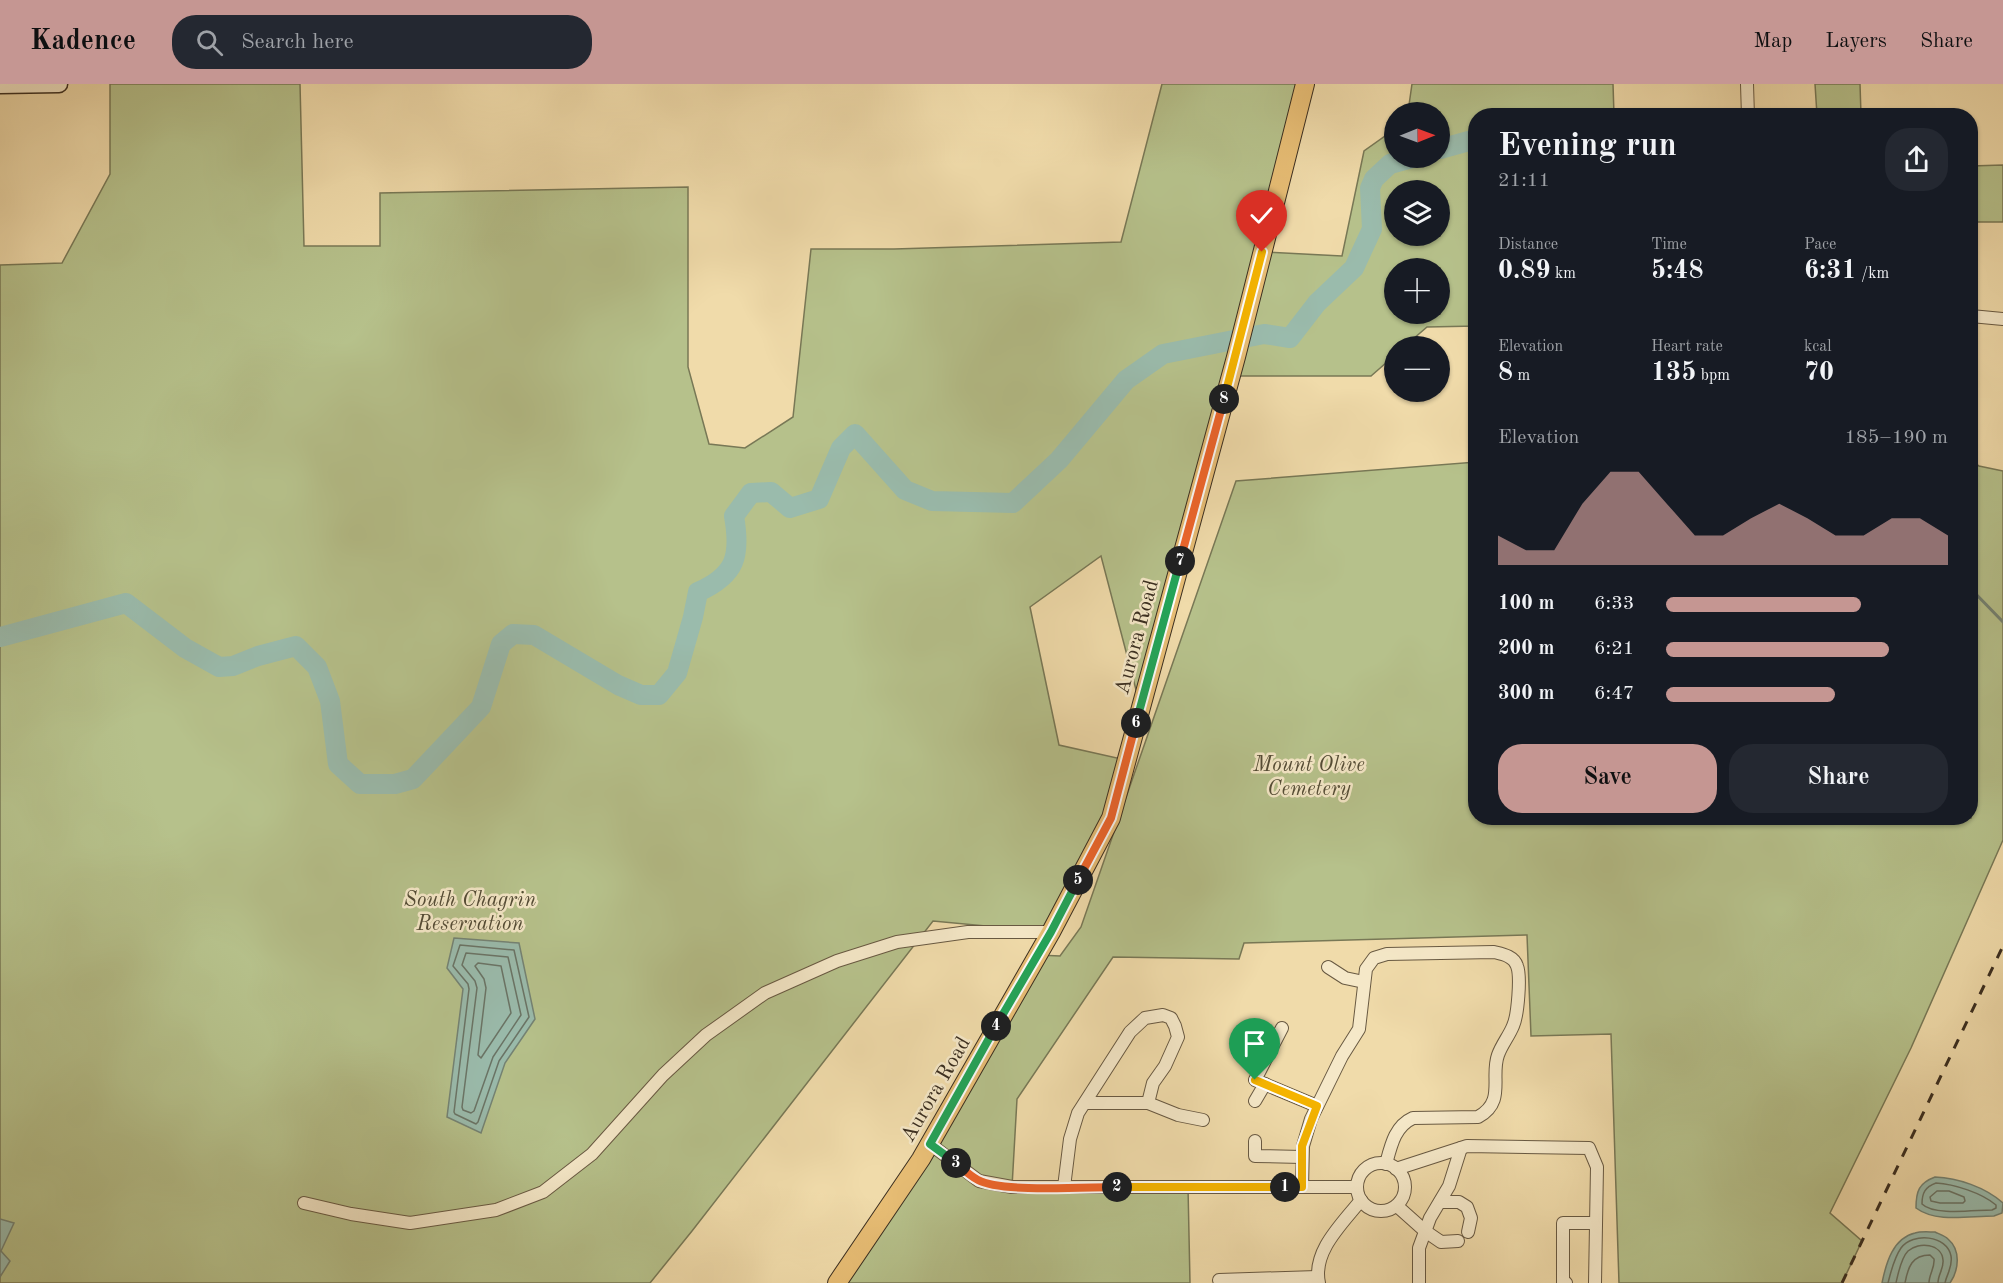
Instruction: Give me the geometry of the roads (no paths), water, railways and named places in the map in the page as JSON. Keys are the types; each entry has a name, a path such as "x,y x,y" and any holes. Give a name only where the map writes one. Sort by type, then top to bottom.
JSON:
{"main road":[{"name":"Aurora Road","path":"837,1283 930,1144 1051,932 1111,818 1236,357 1305,84"}],"street":[{"path":"0,85 59,84"},
{"path":"1748,84 1748,108"},
{"path":"1978,317 2003,319"},
{"path":"304,1203 351,1214 410,1223 496,1210 543,1192 592,1154 663,1075 706,1035 765,993 837,961 897,942 968,932 1051,932"},
{"path":"1302,1187 1302,1146 1317,1106 1342,1056 1359,1029 1363,1011 1364,982 1369,963 1374,958 1387,954 1494,952 1504,954 1517,965 1518,1006 1514,1024 1497,1057 1495,1097 1491,1106 1485,1114 1478,1117 1413,1118 1405,1122 1396,1134 1391,1166"},
{"path":"1328,967 1345,978 1364,982"},
{"path":"1064,1187 1073,1123 1130,1032 1146,1018 1163,1014 1171,1018 1178,1037 1165,1066 1153,1083 1148,1103"},
{"path":"1282,1028 1255,1080 1317,1106"},
{"path":"1255,1101 1265,1084"},
{"path":"1085,1103 1148,1103 1178,1115 1203,1120"},
{"path":"1255,1141 1255,1156 1302,1157"},
{"path":"930,1144 979,1181 1012,1187 1357,1187"},
{"path":"1391,1166 1461,1148 1478,1146 1589,1148 1597,1167 1595,1283"},
{"path":"1419,1283 1419,1248 1425,1231 1449,1186 1461,1148"},
{"path":"1379,1163 1391,1166 1401,1174 1405,1187 1404,1194 1397,1206 1391,1209 1378,1211 1371,1209 1361,1200 1357,1187 1358,1180 1366,1168 1379,1163"},
{"path":"1219,1280 1318,1280 1321,1257 1325,1247 1361,1200"},
{"path":"1440,1202 1459,1202 1467,1207 1471,1218 1468,1232"},
{"path":"1397,1206 1441,1242 1458,1241"},
{"path":"1566,1283 1563,1282 1563,1223 1596,1223"}],"water":[{"path":"454,938 519,943 535,1019 505,1063 481,1133 447,1117 463,989 447,968"},
{"path":"1935,1177 1962,1181 1988,1192 2003,1203 2002,1213 1994,1216 1953,1218 1924,1213 1916,1208 1919,1188"},
{"path":"0,1219 14,1223 1,1251 10,1261 0,1277"},
{"path":"1917,1232 1935,1232 1947,1238 1957,1254 1957,1266 1950,1283 1882,1283 1888,1260 1901,1240"}],"waterway":[{"path":"1450,146 1468,141"},
{"path":"0,637 126,603 185,648 219,667 233,666 258,656 296,646 317,667 330,701 338,764 360,784 395,784 413,779 481,707 501,644 513,634 534,635 618,685 641,695 659,695 677,673 698,592 721,579 733,563 737,542 734,516 751,493 771,492 790,508 819,499 841,448 855,434 905,490 932,501 1013,503 1059,460 1126,380 1163,354 1264,334 1290,338 1317,303 1354,268 1372,229 1370,188 1374,179 1386,168"},
{"path":"1978,596 2003,622"}],"railway":[{"path":"1842,1283 2003,946"}],"park label":[{"name":"Mount Olive Cemetery","path":"1309,776"},
{"name":"South Chagrin Reservation","path":"470,911"}]}
